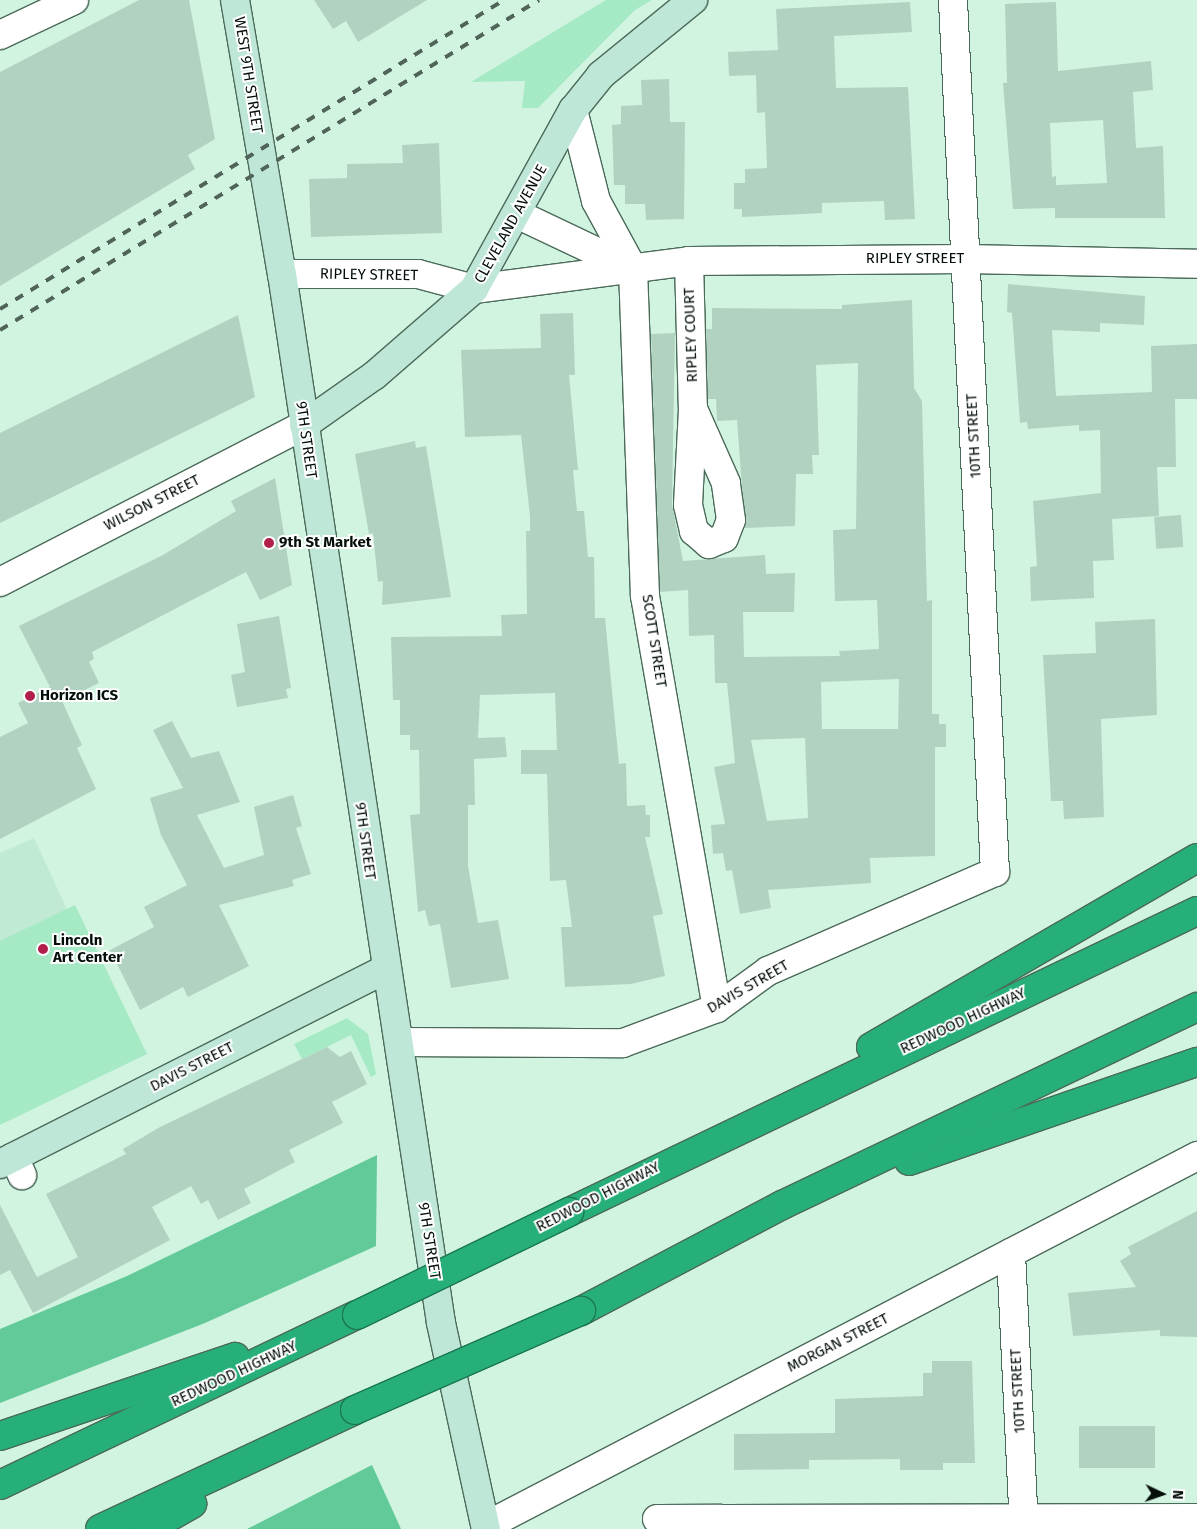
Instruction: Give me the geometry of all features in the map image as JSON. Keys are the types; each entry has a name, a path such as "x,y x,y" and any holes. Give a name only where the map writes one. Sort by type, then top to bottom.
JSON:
{"highway":[{"path":"705,1143 1197,858"},
{"name":"REDWOOD HIGHWAY","path":"0,1485 357,1315 569,1212 705,1143 1197,911"},
{"path":"100,1529 355,1410 580,1310 782,1205 1197,1007"},
{"path":"782,1205 1197,1062"},
{"path":"0,1436 357,1315"},
{"path":"148,1529 355,1410"}],"street":[{"path":"0,35 74,0"},
{"name":"WEST 9TH STREET","path":"236,0 260,149"},
{"name":"CLEVELAND AVENUE","path":"304,425 375,376 474,289 574,110 601,75 693,0"},
{"name":"10TH STREET","path":"953,0 994,872"},
{"path":"574,110 596,201 633,269"},
{"name":"9TH STREET","path":"260,149 282,274 384,970 399,1042 441,1322 484,1528"},
{"path":"517,214 633,269"},
{"name":"RIPLEY STREET","path":"282,274 418,274 474,289 689,261 966,259 1197,264"},
{"name":"RIPLEY COURT","path":"689,261 693,408"},
{"name":"SCOTT STREET","path":"633,269 645,596 717,1008"},
{"name":"WILSON STREET","path":"0,582 304,425"},
{"name":"DAVIS STREET","path":"399,1042 623,1043 717,1008 768,971 994,872"},
{"name":"DAVIS STREET","path":"12,1165 384,970"},
{"name":"MORGAN STREET","path":"484,1528 1197,1156"},
{"name":"10TH STREET","path":"1011,1253 1024,1524"},
{"path":"657,1518 1024,1524 1197,1518"}],"shaded area":[{"path":"606,0 652,0 635,10 538,108 522,108 525,81 471,82"},
{"name":"Lincoln Art Center","path":"34,838 130,1045 0,1111 0,853"},
{"name":"Lincoln Art Center","path":"75,905 147,1054 0,1125 0,941"},
{"path":"347,1018 368,1034 376,1074 371,1077 351,1035 302,1059 294,1044"}],"green space":[{"path":"377,1155 376,1246 205,1323 0,1403 0,1329 127,1276"},
{"path":"372,1465 401,1529 247,1529"}],"building":[{"path":"139,0 189,0 215,139 188,155 195,169 0,286 0,72"},
{"path":"314,0 427,0 358,42 346,21 333,29"},
{"path":"910,2 912,32 834,36 836,88 908,87 915,219 885,220 884,201 822,203 822,213 742,217 742,209 734,209 734,183 745,183 745,169 767,168 765,112 757,113 756,75 729,76 728,52 778,50 776,9"},
{"path":"1056,2 1058,71 1151,61 1153,90 1133,92 1136,148 1163,146 1165,218 1055,218 1055,208 1013,209 1003,83 1007,83 1005,4","holes":["1103,120 1107,183 1056,185 1056,176 1052,177 1050,123"]},
{"path":"669,79 670,122 685,122 684,219 646,220 645,204 625,204 625,185 614,185 612,125 621,124 621,106 642,105 641,80"},
{"path":"439,143 442,233 311,237 309,179 347,178 347,164 403,163 402,145"},
{"path":"1008,284 1145,296 1144,325 1100,323 1100,332 1052,330 1056,396 1152,392 1151,346 1197,344 1197,399 1175,399 1176,467 1157,467 1159,516 1112,519 1114,560 1093,561 1094,598 1031,601 1030,567 1037,566 1033,501 1101,493 1100,430 1079,431 1079,425 1028,429 1027,422 1020,423 1012,313 1007,312"},
{"path":"912,300 914,388 922,401 927,601 932,600 932,714 939,714 939,724 946,724 946,747 935,747 935,856 870,858 871,883 768,890 771,908 740,914 732,870 726,871 723,853 713,854 711,825 725,824 714,767 735,763 727,683 715,683 714,635 689,636 688,590 660,592 651,334 675,333 672,504 683,561 765,555 766,574 795,573 794,612 743,612 744,657 840,656 839,651 879,649 877,600 835,601 833,530 856,529 858,363 816,365 819,455 812,455 813,474 796,474 795,526 745,528 737,420 717,421 716,399 708,399 706,329 712,329 712,308 842,309 842,305","holes":["899,679 898,729 822,729 821,682","805,738 808,818 767,821 751,740"]},
{"path":"573,313 575,375 569,375 578,470 573,470 577,511 584,511 588,557 594,557 595,618 605,618 619,764 626,763 627,806 645,805 646,815 650,815 650,837 645,837 663,914 653,916 665,976 631,984 565,987 561,927 572,927 566,880 550,881 547,774 521,774 521,750 557,750 555,693 480,695 478,738 505,737 507,757 474,759 475,805 468,805 468,866 478,923 498,920 509,979 451,988 440,924 429,926 425,910 418,912 410,815 420,814 419,750 410,750 410,735 400,735 400,700 393,700 391,637 502,636 501,615 527,614 526,531 530,531 530,516 521,435 465,437 461,350 541,348 540,314"},
{"path":"238,315 255,397 0,523 0,433"},
{"path":"415,441 416,448 426,446 451,597 382,605 383,581 378,582 373,533 369,534 355,454"},
{"path":"275,478 292,585 260,600 246,572 92,652 94,659 89,662 99,683 62,701 82,745 77,748 96,789 0,839 0,737 28,723 18,703 50,687 19,626 163,555 236,511 231,501"},
{"path":"1181,515 1183,547 1156,549 1154,517"},
{"path":"279,616 291,688 286,689 288,698 237,707 231,675 245,672 237,624"},
{"path":"1155,619 1157,715 1101,719 1104,817 1064,819 1063,801 1051,801 1043,655 1096,653 1095,622"},
{"path":"172,721 191,758 219,751 240,802 197,815 224,868 264,855 254,807 293,795 302,826 296,828 311,874 292,880 294,886 219,905 249,966 188,997 183,987 140,1010 110,950 154,927 144,907 187,885 161,835 150,798 183,788 153,730"},
{"path":"327,1047 340,1057 351,1051 367,1084 332,1102 343,1123 289,1150 295,1162 244,1189 251,1203 218,1220 208,1200 201,1204 191,1186 152,1207 170,1240 33,1313 10,1270 0,1275 0,1205 37,1277 78,1257 46,1194 126,1154 123,1149 160,1127"},
{"path":"1197,1211 1197,1337 1160,1336 1160,1330 1073,1336 1068,1293 1136,1287 1120,1261 1131,1254 1128,1247"},
{"path":"932,1361 972,1361 975,1463 943,1463 943,1470 900,1470 900,1459 809,1460 809,1469 734,1470 734,1434 835,1433 835,1399 923,1396 923,1373 932,1373"},
{"path":"1079,1426 1155,1426 1155,1468 1079,1468"}],"railway":[{"path":"0,309 504,0"},
{"path":"0,330 539,0"}],"place":[{"name":"9th St Market","path":"269,543"},
{"name":"Horizon ICS","path":"30,696"},
{"name":"Lincoln Art Center","path":"43,949"}]}
